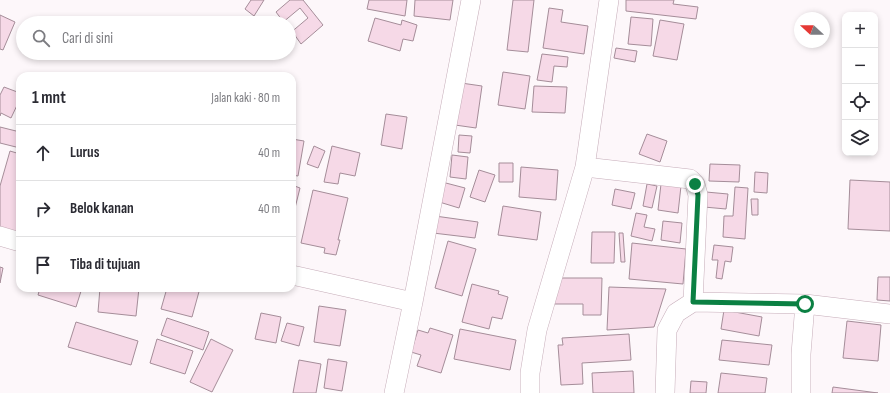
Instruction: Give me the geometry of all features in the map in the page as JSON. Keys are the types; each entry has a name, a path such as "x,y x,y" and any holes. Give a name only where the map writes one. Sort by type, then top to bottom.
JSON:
{"street":[{"path":"394,393 471,0"},
{"path":"530,393 530,373 537,330 585,167 608,0"},
{"path":"585,167 690,179 695,184 698,195 693,302"},
{"path":"0,236 16,241"},
{"path":"296,276 413,302"},
{"path":"665,393 666,330 676,313 693,302 805,304 890,314"},
{"path":"801,393 801,354 805,304"}],"building":[{"path":"251,0 264,0 254,16 245,9"},
{"path":"290,0 303,0 323,25 301,44 296,37 296,28 308,18 300,8 290,16 279,16 276,12"},
{"path":"369,0 407,0 405,16 367,9"},
{"path":"415,0 453,0 450,20 414,16"},
{"path":"513,0 534,0 528,52 507,50"},
{"path":"626,0 674,0 673,4 698,7 696,19 626,11"},
{"path":"549,8 563,10 561,22 588,26 584,54 543,48"},
{"path":"0,15 15,22 3,50 0,49"},
{"path":"631,17 653,19 651,46 628,44"},
{"path":"375,18 401,25 402,20 417,25 413,41 403,39 400,51 368,41"},
{"path":"660,20 684,24 677,60 653,56"},
{"path":"616,48 637,51 635,62 614,58"},
{"path":"542,54 568,57 567,67 554,66 552,82 537,80"},
{"path":"503,72 530,76 525,109 498,105"},
{"path":"461,83 482,86 476,128 455,125"},
{"path":"534,86 567,87 565,113 532,112"},
{"path":"4,87 16,92 16,107 11,118 1,113 0,116 0,95"},
{"path":"386,114 407,117 402,149 381,145"},
{"path":"0,127 16,131 16,147 0,143"},
{"path":"647,134 667,141 660,162 639,154"},
{"path":"459,135 472,136 470,153 458,152"},
{"path":"296,140 304,141 298,176 296,176"},
{"path":"314,146 325,151 318,168 307,164"},
{"path":"332,146 360,153 355,176 340,173 338,184 324,182"},
{"path":"10,151 16,153 16,235 0,230 0,186"},
{"path":"452,155 468,157 466,179 450,177"},
{"path":"499,163 513,163 513,182 499,182"},
{"path":"710,164 740,165 739,182 709,181"},
{"path":"521,167 558,170 556,200 519,197"},
{"path":"479,170 495,175 485,202 470,197"},
{"path":"755,172 768,173 767,193 754,192"},
{"path":"850,180 890,182 890,231 848,229"},
{"path":"442,182 465,188 459,208 436,201"},
{"path":"647,184 657,186 652,208 643,206"},
{"path":"661,184 681,186 678,213 658,210"},
{"path":"296,186 300,188 296,204"},
{"path":"735,187 748,188 745,239 723,237 724,216 733,216"},
{"path":"615,189 635,193 631,209 612,205"},
{"path":"313,190 348,198 336,255 324,253 325,248 301,243"},
{"path":"706,192 728,194 726,209 704,207"},
{"path":"751,199 758,199 758,215 752,215"},
{"path":"503,206 541,212 537,240 498,235"},
{"path":"636,213 647,215 644,227 655,229 652,241 631,236"},
{"path":"435,216 478,222 475,238 433,233"},
{"path":"663,221 682,223 680,243 661,240"},
{"path":"592,232 615,232 614,263 591,263"},
{"path":"619,233 623,233 625,262 621,262"},
{"path":"448,241 476,249 462,296 435,288"},
{"path":"632,243 686,249 683,284 629,279"},
{"path":"714,245 733,247 731,262 725,261 722,279 716,278 718,260 712,260"},
{"path":"0,267 3,268 0,283"},
{"path":"878,277 890,277 890,301 877,300"},
{"path":"554,278 602,278 601,315 583,315 583,304 553,304"},
{"path":"472,284 499,291 498,294 508,297 502,319 492,317 489,329 462,322"},
{"path":"609,287 666,289 654,327 607,330"},
{"path":"39,292 81,292 76,307 38,295"},
{"path":"100,292 139,292 136,316 98,312"},
{"path":"166,292 199,292 192,317 161,309"},
{"path":"319,306 346,310 340,346 314,342"},
{"path":"724,310 762,317 759,336 721,329"},
{"path":"261,313 281,317 276,343 255,339"},
{"path":"167,318 209,332 203,350 161,335"},
{"path":"847,321 881,325 878,361 843,358"},
{"path":"76,322 138,341 131,365 68,347"},
{"path":"287,323 304,327 299,346 281,341"},
{"path":"430,328 453,335 441,373 417,366 421,355 411,352 418,330 428,333"},
{"path":"460,329 516,340 510,370 454,359"},
{"path":"629,334 631,360 582,363 583,384 561,385 558,345 563,345 562,338"},
{"path":"157,339 193,351 185,374 150,363"},
{"path":"211,339 233,350 212,392 190,382"},
{"path":"722,340 772,345 769,365 719,360"},
{"path":"328,359 347,362 342,391 324,388"},
{"path":"299,360 321,364 316,393 293,393"},
{"path":"633,371 634,393 593,393 592,373"},
{"path":"721,373 767,378 765,393 718,393"},
{"path":"691,381 707,382 706,393 690,393"},
{"path":"833,387 878,393 832,393"}],"route":[{"path":"695,184 698,195 693,302 805,304"}]}
